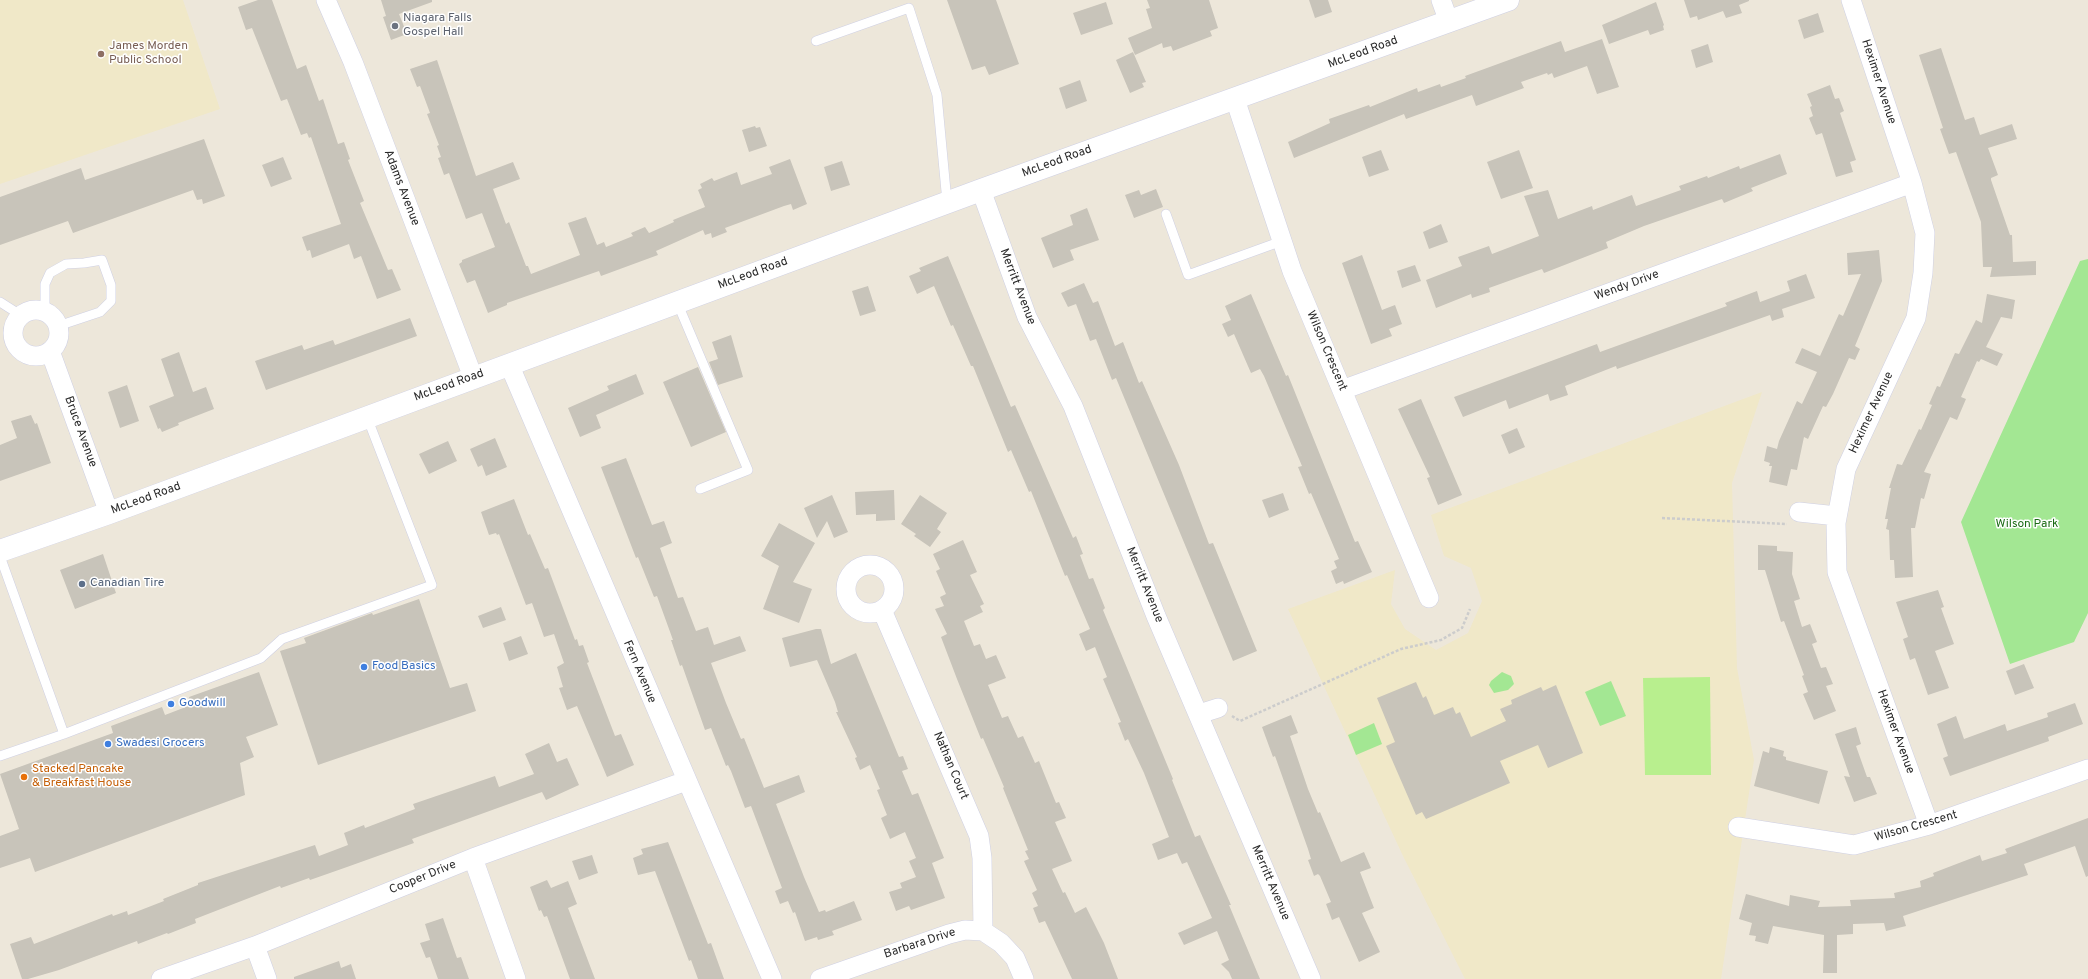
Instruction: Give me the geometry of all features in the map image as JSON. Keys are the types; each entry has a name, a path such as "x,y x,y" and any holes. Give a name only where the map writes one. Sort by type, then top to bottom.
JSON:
{"main road":[{"name":"McLeod Road","path":"0,551 947,202 1508,0"}],"street":[{"name":"Adams Avenue","path":"326,0 353,62 473,377"},
{"path":"1441,0 1449,22"},
{"name":"Heximer Avenue","path":"1851,0 1912,183 1925,233 1923,273 1916,318 1846,469 1837,516 1837,572 1929,825"},
{"name":"Wilson Crescent","path":"1235,99 1292,271 1429,598"},
{"name":"Wendy Drive","path":"1342,390 1912,183"},
{"name":"Merritt Avenue","path":"981,190 1027,317 1073,406 1156,616 1199,714 1310,979"},
{"path":"33,311 45,312 55,320 58,326 58,340 50,351 36,356 22,350 17,344 14,329 22,316 33,311"},
{"name":"Bruce Avenue","path":"50,351 109,512"},
{"name":"Fern Avenue","path":"509,364 686,781 772,979"},
{"path":"1799,512 1837,516"},
{"name":"Nathan Court","path":"882,610 979,836 982,858 983,931"},
{"path":"1199,714 1218,708"},
{"name":"Wilson Crescent","path":"1738,827 1854,845 1929,825 2088,769"},
{"name":"Cooper Drive","path":"161,979 255,946 473,858 686,781"},
{"path":"473,858 516,979"},
{"name":"Barbara Drive","path":"820,979 949,934 965,930 983,931"},
{"path":"983,931 1001,943 1015,958 1024,979"},
{"path":"255,946 267,979"}],"lane":[{"path":"816,41 908,8 937,95 947,202"},
{"path":"1166,214 1188,275 1282,241"},
{"path":"45,312 46,284 50,273 66,264 84,264 102,260 111,286 112,301 100,312 58,326"},
{"path":"0,302 22,316"},
{"path":"678,302 748,470 700,489"},
{"path":"0,756 64,734 262,658 282,640 432,586 367,416"},
{"path":"0,556 64,734"}],"path":[{"path":"1662,518 1796,525 1799,512"},
{"path":"1218,708 1240,721 1401,650 1441,640 1462,628 1470,609"}],"shaded area":[{"name":"James Morden Public School","path":"0,0 183,0 220,109 0,184"},
{"path":"1762,392 1732,483 1737,668 1754,760 1721,979 1465,979 1403,856 1288,609 1395,570 1391,604 1405,629 1436,650 1468,633 1482,601 1471,568 1444,556 1431,515"}],"green space":[{"name":"Wilson Park","path":"2088,259 2088,613 2074,642 2010,664 1961,522 2080,261"},
{"path":"1502,672 1511,676 1514,684 1508,690 1494,693 1489,685 1491,681"},
{"path":"1710,677 1711,775 1645,775 1643,678"},
{"path":"1611,681 1626,716 1600,726 1585,692"},
{"path":"1374,723 1382,744 1356,755 1348,735"}],"building":[{"path":"258,0 272,0 297,69 306,65 319,101 323,99 338,144 344,142 350,159 348,160 364,201 360,203 388,270 392,269 401,290 377,299 361,256 354,259 349,244 312,258 310,250 307,251 302,237 341,224 311,137 309,138 307,133 301,135 287,99 281,101 252,28 246,30 238,7"},
{"name":"Niagara Falls Gospel Hall","path":"381,0 432,0 432,2 399,14 407,34 391,40 383,17 386,16"},
{"path":"947,0 996,0 1019,64 989,75 985,66 972,70"},
{"path":"1147,0 1209,0 1218,28 1210,31 1212,36 1173,51 1171,46 1163,48 1162,43 1135,55 1128,38 1152,28 1146,9 1150,8"},
{"path":"1309,0 1328,0 1332,12 1315,18"},
{"path":"1684,0 1749,1 1739,5 1742,13 1726,18 1723,11 1698,20 1697,16 1690,18"},
{"path":"1106,2 1113,24 1081,35 1073,13"},
{"path":"1656,2 1664,25 1664,30 1650,35 1648,30 1609,44 1602,25"},
{"path":"1818,13 1824,32 1804,39 1798,20"},
{"path":"1602,39 1619,87 1597,94 1587,66 1554,78 1552,73 1548,75 1547,73 1521,82 1524,88 1476,106 1472,95 1406,119 1404,114 1294,158 1288,142 1330,123 1329,119 1369,105 1370,107 1417,88 1418,92 1440,84 1441,87 1466,78 1465,76 1561,41 1565,52"},
{"path":"1708,44 1713,62 1696,68 1691,50"},
{"path":"1941,48 1965,120 1974,117 1980,135 2012,124 2017,139 1988,148 1998,175 1991,178 1991,180 2010,235 2012,235 2013,262 2036,261 2036,275 1990,277 1992,267 1983,267 1981,222 1956,152 1949,154 1940,129 1943,128 1919,55"},
{"path":"1133,52 1146,82 1142,83 1144,87 1130,93 1116,60"},
{"path":"437,60 476,176 513,162 520,179 493,189 506,224 509,222 526,266 528,266 531,274 580,255 568,223 586,217 597,245 604,242 606,247 633,236 631,233 645,227 649,233 674,222 673,220 705,207 698,190 702,188 700,184 712,178 714,181 737,172 741,185 772,174 769,167 790,159 807,204 793,210 791,204 784,206 725,228 727,232 712,238 711,233 705,235 703,230 656,251 658,255 601,276 599,271 507,303 507,305 488,313 475,280 467,283 459,264 462,260 495,247 482,213 466,219 449,173 444,175 438,158 441,157 437,146 439,145 427,114 430,113 420,86 417,87 410,69"},
{"path":"1080,80 1087,101 1066,109 1059,88"},
{"path":"1830,85 1835,99 1839,98 1844,111 1840,113 1856,160 1850,162 1853,172 1836,177 1822,133 1816,135 1809,118 1813,116 1810,107 1812,106 1807,94"},
{"path":"755,126 756,128 760,127 767,146 749,152 742,130"},
{"path":"204,139 225,196 203,204 202,199 197,200 193,190 73,233 68,221 0,245 0,197 81,168 85,180"},
{"path":"1381,150 1389,170 1369,177 1362,157"},
{"path":"1519,150 1533,188 1501,199 1487,162"},
{"path":"1780,154 1787,174 1751,188 1753,191 1724,203 1722,199 1644,226 1606,242 1608,248 1544,273 1542,269 1489,288 1490,292 1472,298 1471,294 1436,308 1426,280 1462,266 1458,257 1489,246 1492,254 1539,236 1524,196 1548,190 1558,219 1592,206 1593,210 1632,195 1636,206 1681,190 1679,186 1707,176 1708,178 1739,166 1740,169"},
{"path":"283,157 292,179 271,187 262,165"},
{"path":"842,161 850,185 831,191 824,167"},
{"path":"1156,189 1163,207 1134,218 1125,195 1139,190 1141,195"},
{"path":"1087,208 1099,240 1070,250 1074,260 1053,268 1041,238 1073,225 1070,215"},
{"path":"1441,224 1448,242 1429,249 1423,232"},
{"path":"1879,250 1882,281 1855,346 1860,349 1855,360 1849,358 1833,394 1826,407 1823,406 1808,439 1804,437 1797,470 1791,469 1787,486 1769,482 1772,466 1769,466 1770,463 1764,461 1767,446 1777,449 1779,441 1797,401 1802,404 1817,372 1795,363 1802,348 1820,356 1839,314 1843,316 1861,274 1848,275 1847,253"},
{"path":"1362,255 1382,310 1395,305 1402,324 1389,329 1392,336 1371,344 1342,263"},
{"path":"948,256 1011,407 1015,405 1073,538 1076,536 1083,554 1080,555 1089,579 1093,578 1105,608 1103,610 1173,779 1172,780 1195,837 1200,835 1231,905 1229,905 1260,979 1232,979 1229,972 1221,964 1229,960 1217,931 1184,945 1178,933 1212,918 1187,862 1182,864 1177,853 1158,860 1152,844 1169,837 1144,773 1128,739 1125,741 1118,723 1121,722 1103,679 1107,677 1095,647 1086,651 1079,634 1090,629 1067,575 1065,576 1031,491 1029,492 1011,450 1008,452 973,366 971,366 953,325 951,326 934,286 917,294 909,276 921,271 919,268"},
{"path":"1415,265 1421,281 1402,288 1397,271"},
{"path":"1806,274 1815,298 1782,309 1784,317 1772,321 1770,315 1617,369 1616,366 1565,386 1568,395 1550,401 1548,394 1509,409 1506,400 1463,417 1454,397 1597,344 1600,352 1727,306 1725,303 1757,291 1760,302 1790,291 1787,281"},
{"path":"1084,283 1093,303 1098,301 1115,346 1123,342 1139,383 1142,381 1179,465 1209,544 1213,543 1257,651 1233,661 1116,378 1112,380 1096,339 1090,341 1076,304 1068,307 1061,293"},
{"path":"868,286 876,311 860,316 852,291"},
{"path":"1251,294 1286,376 1288,375 1355,542 1358,541 1372,572 1344,584 1343,581 1336,584 1331,571 1337,568 1334,561 1339,559 1311,493 1309,494 1298,467 1302,466 1264,376 1260,369 1251,373 1234,334 1228,337 1222,324 1231,320 1225,306"},
{"path":"1987,294 2015,300 2012,319 2001,317 1986,347 2003,354 1997,366 1981,359 1979,362 1977,361 1961,397 1966,399 1957,420 1950,417 1924,472 1931,474 1924,499 1921,498 1915,528 1911,528 1913,577 1895,578 1894,560 1890,560 1889,530 1886,529 1888,519 1885,519 1891,488 1889,488 1897,464 1902,465 1919,429 1921,430 1932,405 1929,404 1937,386 1940,387 1955,353 1959,354 1976,320 1982,323"},
{"path":"410,318 417,336 266,390 255,361 302,345 304,350 333,340 335,345"},
{"path":"731,335 743,377 718,385 709,362 718,359 712,342"},
{"path":"179,352 193,392 206,387 214,409 178,423 179,425 162,432 160,428 158,429 149,406 174,396 161,359"},
{"path":"698,367 726,432 691,447 663,382"},
{"path":"636,374 644,394 596,415 601,428 580,437 568,408 609,390 607,386"},
{"path":"127,385 139,421 120,428 108,392"},
{"path":"1421,399 1462,495 1438,505 1427,478 1430,477 1398,409"},
{"path":"31,415 35,424 37,423 51,463 0,481 0,445 17,438 11,421"},
{"path":"1517,428 1525,447 1509,454 1501,435"},
{"path":"495,438 507,467 486,476 482,465 478,467 470,449"},
{"path":"448,441 457,461 429,474 419,454"},
{"path":"626,458 652,525 664,521 672,543 660,548 678,598 683,597 696,631 708,627 714,645 740,636 746,651 711,663 741,739 744,738 764,788 799,775 805,792 776,804 819,912 825,910 826,912 854,901 862,920 832,931 834,935 818,940 817,937 805,941 795,912 793,913 788,901 780,904 775,891 782,888 751,806 745,808 731,771 728,765 726,766 711,728 705,730 682,665 680,666 671,640 673,640 657,596 654,597 638,557 636,558 601,467"},
{"path":"894,490 895,520 876,521 876,514 856,515 855,492"},
{"path":"1283,493 1289,510 1269,518 1262,500"},
{"path":"832,495 848,532 834,538 827,521 817,538 804,508"},
{"path":"920,495 947,513 937,529 941,532 930,547 914,536 916,534 901,524"},
{"path":"514,499 528,535 530,534 545,569 548,568 575,640 577,639 579,646 583,645 589,662 587,663 615,736 621,734 634,765 607,777 577,706 567,710 559,688 563,687 557,667 564,663 554,634 544,637 532,603 526,605 499,534 497,535 496,533 489,535 481,512"},
{"path":"779,523 815,543 793,582 812,589 799,623 763,609 779,566 761,556"},
{"path":"963,540 977,572 970,575 984,604 980,606 983,612 964,621 974,646 980,644 986,659 996,655 1006,678 988,685 1002,718 1008,716 1018,738 1023,736 1035,763 1039,761 1056,803 1059,802 1066,818 1055,822 1072,861 1052,869 1063,893 1065,892 1075,913 1086,907 1104,943 1118,979 1072,979 1045,921 1039,923 1033,908 1038,906 1032,893 1037,890 1024,861 1029,859 1025,851 1028,850 1003,788 1004,787 983,738 981,739 957,679 941,637 947,634 935,609 944,606 940,597 946,594 936,571 940,569 933,554"},
{"path":"1758,545 1777,546 1777,551 1793,552 1792,574 1800,599 1794,601 1802,627 1810,624 1817,642 1812,644 1821,668 1826,667 1833,684 1826,686 1836,711 1814,720 1803,694 1808,692 1802,676 1804,675 1784,621 1781,622 1765,570 1758,570"},
{"path":"103,554 116,593 75,609 60,570"},
{"path":"1938,590 1944,607 1941,608 1954,644 1935,651 1949,688 1928,695 1915,658 1910,660 1903,639 1908,637 1896,602"},
{"name":"Food Basics","path":"419,599 450,688 467,683 476,711 318,765 280,651 306,643 304,638 372,613 373,615"},
{"path":"501,607 506,620 483,628 478,616"},
{"path":"821,629 831,664 856,653 899,757 903,756 908,769 902,771 912,795 918,793 944,858 932,863 945,898 911,910 909,906 896,911 889,892 902,888 900,883 916,877 909,861 916,858 905,832 890,839 881,818 887,815 877,790 880,789 870,765 860,770 855,758 857,757 836,712 838,712 835,702 817,660 790,667 782,638"},
{"path":"521,636 528,654 509,661 503,643"},
{"path":"2024,664 2034,688 2015,695 2006,671"},
{"path":"259,672 278,725 246,737 254,757 240,763 245,795 35,872 30,858 0,868 0,836 19,829 0,774 113,733 111,726 162,707 165,715 191,705 189,697"},
{"path":"1416,682 1423,698 1426,696 1434,715 1453,707 1456,714 1460,712 1471,737 1506,721 1500,709 1512,704 1511,700 1541,687 1543,691 1556,685 1583,753 1548,768 1538,745 1500,761 1510,783 1426,819 1422,812 1416,815 1386,746 1395,742 1377,698"},
{"path":"2075,703 2083,724 2048,737 2049,741 1950,776 1943,758 1948,756 1937,724 1956,716 1964,739 2005,724 2007,731 2048,717 2047,713"},
{"path":"1291,715 1298,733 1290,736 1308,789 1318,813 1320,812 1341,862 1364,852 1371,868 1360,872 1374,908 1362,913 1380,952 1359,962 1339,917 1332,920 1326,904 1331,902 1320,876 1318,874 1314,876 1308,860 1311,859 1308,849 1275,756 1273,757 1262,727"},
{"path":"1856,727 1861,744 1856,746 1867,777 1870,777 1877,794 1854,802 1844,776 1850,777 1835,734"},
{"path":"549,743 557,762 567,758 579,785 546,800 542,792 412,839 414,843 310,880 309,878 281,888 280,886 195,919 196,923 168,934 167,933 138,944 137,941 59,970 28,979 22,979 10,944 31,937 34,944 112,914 113,916 127,911 128,915 164,901 163,899 198,885 198,883 315,845 319,856 348,845 344,833 364,825 365,828 415,809 413,804 495,776 499,787 534,774 525,754"},
{"path":"1770,747 1784,751 1783,756 1786,757 1786,760 1828,771 1819,804 1754,786 1763,751 1769,753"},
{"path":"2088,818 2088,876 2086,877 2075,846 2024,864 2028,875 1903,916 1906,926 1886,931 1884,923 1853,924 1853,934 1837,935 1837,973 1823,973 1824,935 1773,926 1768,944 1755,941 1756,936 1749,935 1752,923 1739,919 1746,894 1789,906 1790,895 1820,901 1818,907 1851,906 1850,900 1895,898 1894,893 1921,887 1920,881 1934,876 1933,873 1980,855 1982,861 2007,853 2005,849"},
{"path":"668,842 708,944 711,943 724,979 698,979 691,960 689,961 655,871 638,875 633,858 643,854 641,849"},
{"path":"592,855 598,873 579,880 572,861"},
{"path":"547,880 551,888 568,881 577,904 568,908 595,979 570,979 547,916 544,917 541,910 539,911 530,887"},
{"path":"443,918 457,958 461,957 469,979 438,979 430,957 426,958 420,943 430,940 425,924"},
{"path":"339,961 341,968 351,964 356,979 294,979 294,977"}],"place":[{"name":"Niagara Falls Gospel Hall","path":"395,26"},
{"name":"James Morden Public School","path":"101,54"},
{"name":"Canadian Tire","path":"82,584"},
{"name":"Food Basics","path":"364,667"},
{"name":"Goodwill","path":"171,704"},
{"name":"Swadesi Grocers","path":"108,744"},
{"name":"Stacked Pancake & Breakfast House","path":"24,777"}]}
